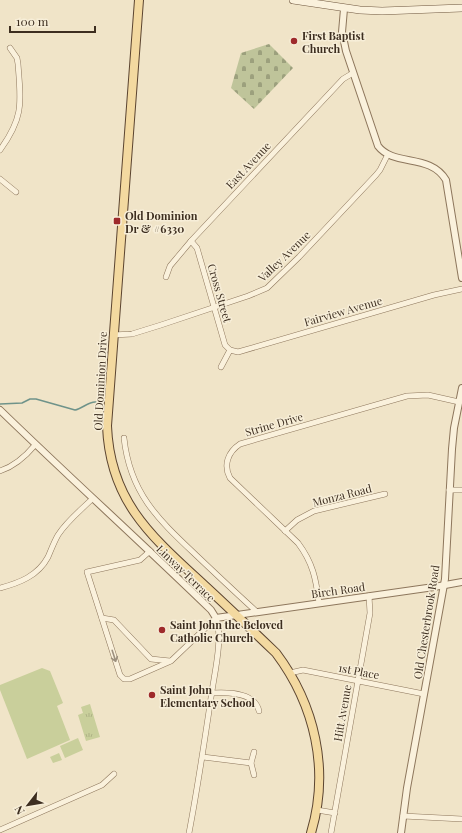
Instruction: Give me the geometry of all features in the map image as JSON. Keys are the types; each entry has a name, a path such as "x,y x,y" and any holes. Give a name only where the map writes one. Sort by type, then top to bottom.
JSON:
{"main road":[{"name":"Old Dominion Drive","path":"139,0 107,426 112,466 122,492 148,531 276,653 290,673 304,701 315,735 320,772 317,810 311,833"},
{"path":"293,0 319,2 344,9 382,11 462,8"}],"street":[{"path":"344,9 342,32 346,51 376,141 381,150 388,154 431,166 442,174 446,180 462,278"},
{"path":"0,150 14,128 20,107 17,58 10,48"},
{"name":"East Avenue","path":"166,277 170,266 191,241 343,79 353,73"},
{"name":"Valley Avenue","path":"113,335 132,334 261,292 299,257 376,175 388,154"},
{"path":"0,179 16,192"},
{"name":"Cross Street","path":"191,241 197,248 225,345 230,350"},
{"name":"Fairview Avenue","path":"230,350 238,352 434,295 462,289"},
{"path":"220,367 230,350"},
{"name":"Old Chesterbrook Road","path":"401,833 407,788 446,571 452,449 462,388"},
{"name":"Strine Drive","path":"319,603 316,580 310,561 298,543 230,478 227,469 227,462 232,451 236,447 248,442 407,396 428,395 459,402"},
{"name":"Linway Terrace","path":"0,410 92,499 150,551 211,610 216,618 219,632 212,693 189,833"},
{"path":"124,438 128,463 132,476 152,511 176,536 257,612"},
{"path":"0,471 16,464 35,445"},
{"path":"449,490 462,490"},
{"name":"Monza Road","path":"285,531 297,520 314,511 385,494"},
{"path":"0,588 22,581 38,570 48,557 53,544 63,528 92,499"},
{"path":"150,551 140,560 87,572 120,675 124,679 130,679 170,661 216,618"},
{"name":"Birch Road","path":"216,618 443,586 462,582"},
{"name":"Hitt Avenue","path":"331,833 370,613 369,596"},
{"path":"102,618 114,620 151,659 170,661"},
{"name":"1st Place","path":"290,673 302,670 424,694"},
{"path":"212,693 226,692 248,697 255,702 259,711"},
{"path":"254,752 251,763 254,775"},
{"path":"202,757 251,763"},
{"path":"0,830 102,785 114,774"},
{"path":"317,810 335,813"},
{"path":"403,816 462,819"}],"green space":[{"path":"269,44 293,68 254,109 231,88 241,53"},
{"path":"42,668 50,671 63,703 57,706 70,740 27,759 0,690 0,685"},
{"path":"90,704 100,737 86,741 78,715 83,713 81,707"},
{"path":"78,738 83,750 65,758 60,746"},
{"path":"59,753 62,760 53,763 50,757"}],"waterway":[{"path":"0,404 22,403 30,399 36,399 75,410 96,402"}],"place":[{"name":"First Baptist Church","path":"294,41"},
{"name":"Old Dominion Dr & #6330","path":"117,221"},
{"name":"Saint John the Beloved Catholic Church","path":"162,630"},
{"name":"Saint John Elementary School","path":"152,695"}]}
